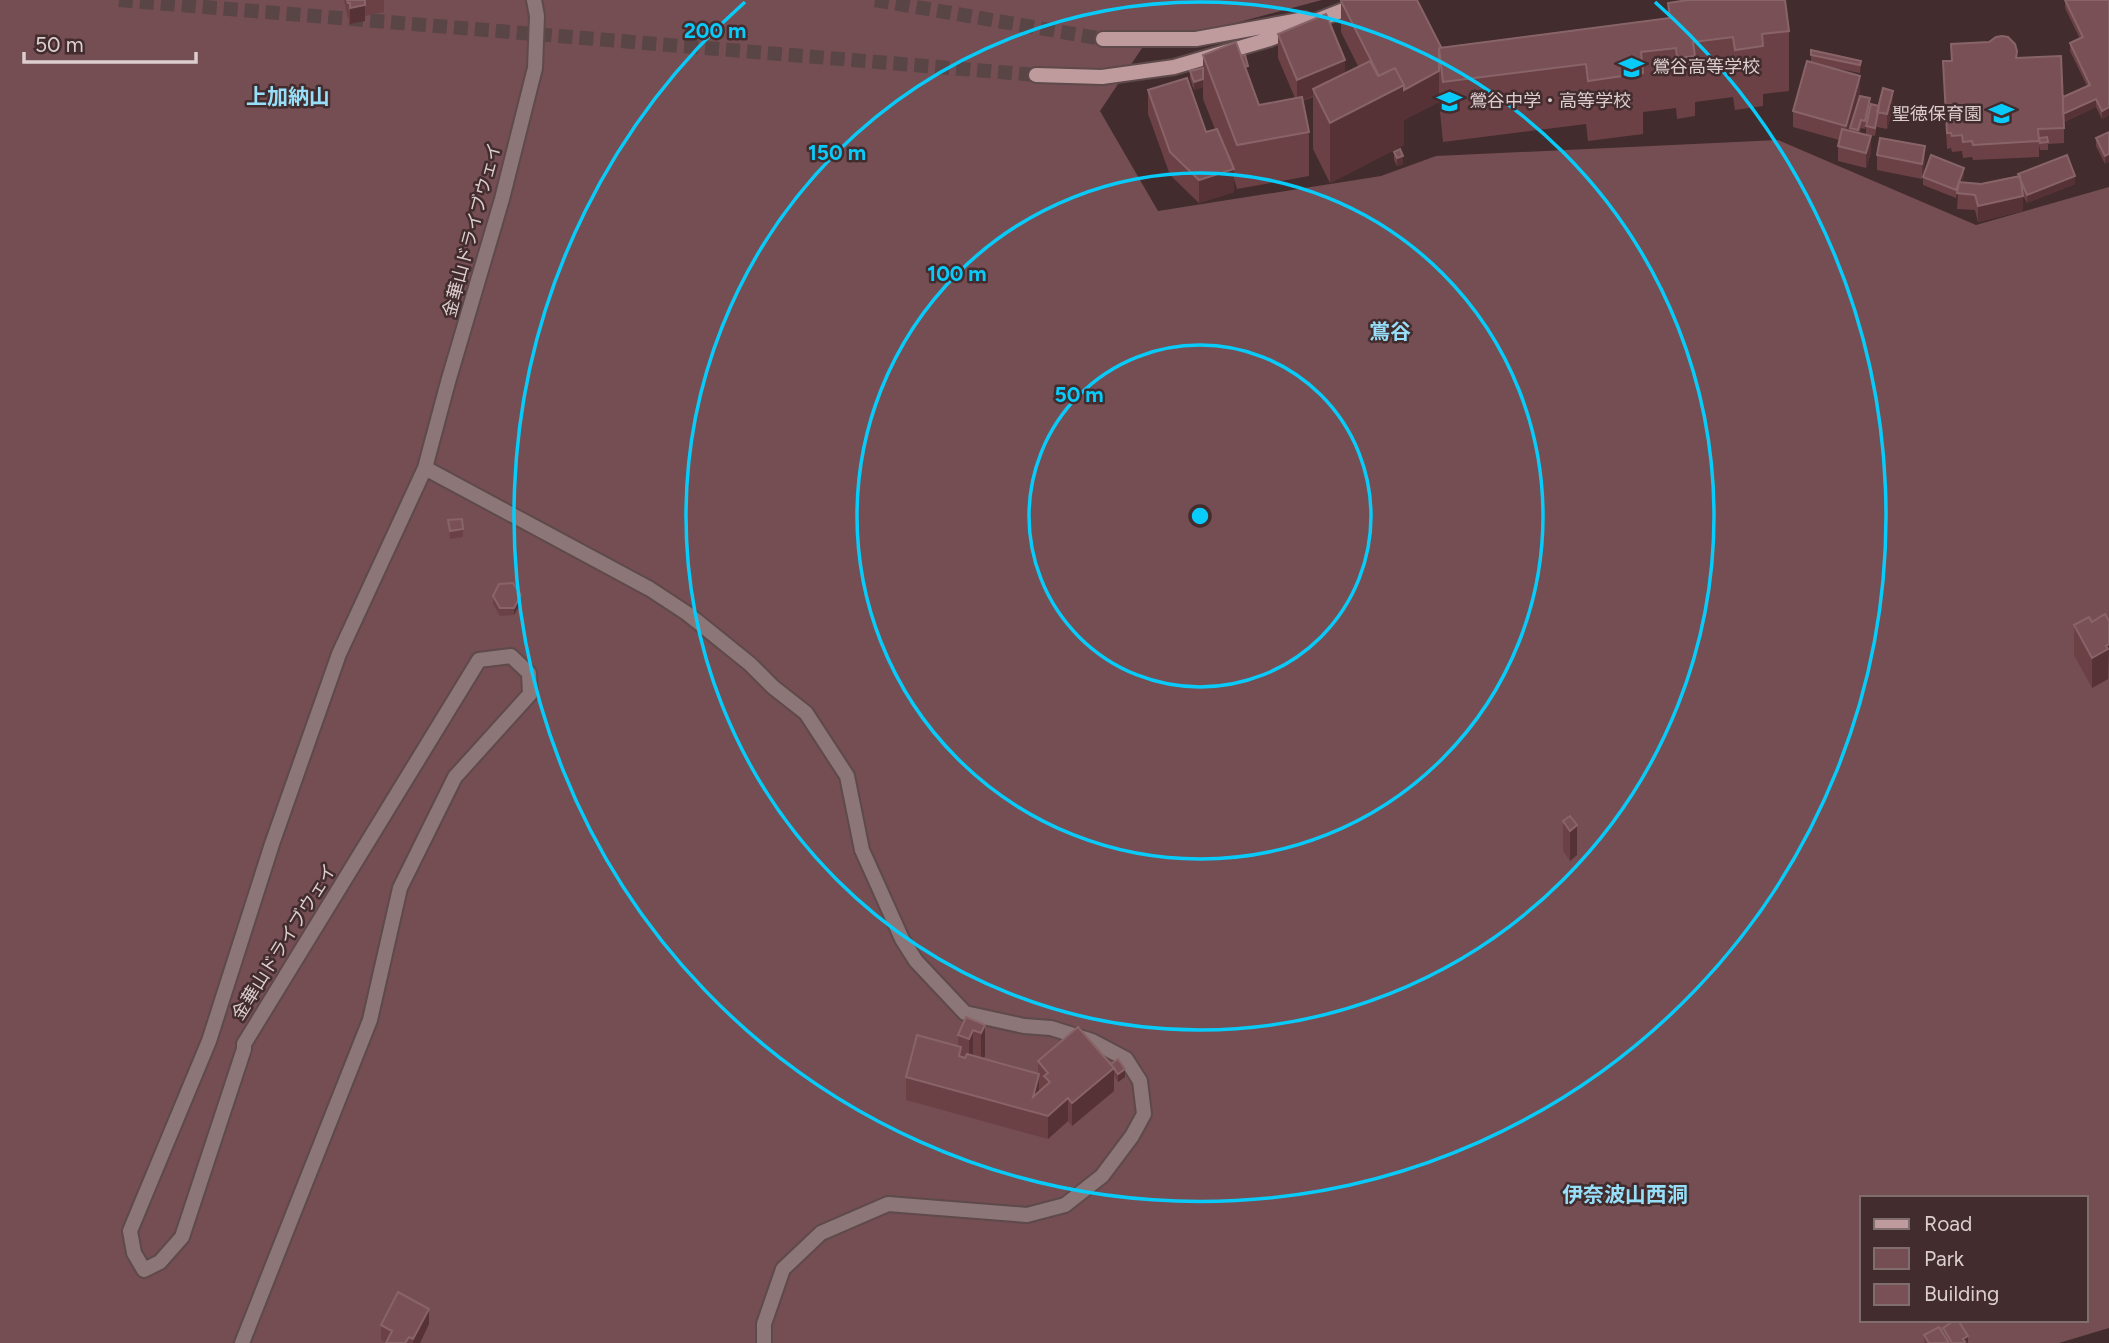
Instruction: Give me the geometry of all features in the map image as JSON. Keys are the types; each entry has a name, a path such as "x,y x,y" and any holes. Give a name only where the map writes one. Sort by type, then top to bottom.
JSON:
{"main road":[{"path":"1036,75 1102,77 1174,67 1270,39 1368,0"},
{"path":"1103,39 1196,39 1341,12"}],"street":[{"name":"金華山ドライブウェイ","path":"242,1343 370,1020 400,888 455,777 530,694 529,673 511,656 479,660 244,1044 182,1237 160,1262 144,1269 134,1253 130,1231 209,1041 272,844 339,654 425,468 502,199 535,68 537,16 534,0"},
{"path":"425,468 650,589 688,614 750,664 773,687 806,713 847,776 862,850 902,939 916,961 965,1013 1024,1026 1051,1028 1092,1041 1126,1059 1140,1081 1144,1114 1132,1136 1102,1176 1065,1205 1027,1215 888,1204 821,1233 783,1269 764,1324 764,1343"}],"green space":[{"path":"0,0 1322,0 1142,48 1100,111 1158,211 1381,176 1436,156 1778,140 1976,225 2109,187 2109,1328 2059,1343 0,1343"}],"building":[{"path":"347,0 365,0 365,5 350,8"},
{"path":"1417,0 1441,47 1439,71 1404,90 1395,68 1379,76 1341,1"},
{"path":"1688,0 1785,0 1789,31 1762,34 1763,46 1735,50 1733,37 1693,42 1695,56 1677,58 1676,48 1641,52 1643,73 1588,81 1586,64 1443,82 1439,48 1670,18 1668,3"},
{"path":"2065,0 2109,0 2109,107 2102,111 2096,99 2063,114 2063,97 2090,85 2070,43 2083,37"},
{"path":"1326,14 1345,60 1297,80 1278,34"},
{"path":"2002,36 2008,37 2015,44 2016,58 2061,56 2064,128 2038,129 2039,141 1973,145 1972,141 1963,142 1962,135 1952,136 1947,133 1943,61 1952,61 1951,44 1989,42"},
{"path":"1236,42 1259,105 1302,97 1309,132 1237,145 1203,55"},
{"path":"1811,50 1861,61 1860,65 1811,55"},
{"path":"1245,55 1248,66 1245,67 1241,56"},
{"path":"1370,61 1378,76 1395,68 1404,85 1330,123 1313,89"},
{"path":"1807,61 1860,76 1846,126 1793,111"},
{"path":"1203,68 1203,79 1194,82 1190,71"},
{"path":"1187,78 1206,132 1217,129 1234,169 1199,180 1170,152 1148,90"},
{"path":"1883,88 1893,91 1887,114 1877,112"},
{"path":"1860,96 1870,98 1865,121 1861,120 1858,130 1850,128"},
{"path":"1871,104 1879,106 1875,128 1866,126"},
{"path":"1842,129 1871,136 1866,153 1838,146"},
{"path":"2109,132 2109,154 2105,156 2096,138"},
{"path":"2047,137 2048,142 2040,143 2039,138"},
{"path":"1880,138 1925,146 1922,164 1877,155"},
{"path":"1400,149 1403,156 1397,158 1394,152"},
{"path":"1931,155 1964,168 1956,190 1923,177"},
{"path":"2067,155 2075,176 2027,195 2018,174"},
{"path":"2020,176 2023,196 1978,206 1975,195 1957,193 1959,182 1981,184"},
{"path":"462,519 463,529 450,531 448,520"},
{"path":"513,583 521,595 514,608 500,608 493,596 499,584"},
{"path":"2105,614 2109,621 2109,644 2106,646 2108,649 2092,658 2074,625 2089,617 2092,622"},
{"path":"1570,816 1577,825 1570,831 1563,821"},
{"path":"966,1017 985,1025 981,1033 973,1030 969,1039 958,1035"},
{"path":"1078,1027 1114,1068 1072,1103 1068,1098 1048,1116 906,1077 917,1035 961,1047 959,1056 965,1058 967,1054 1039,1074 1033,1097 1050,1082 1044,1076 1048,1073 1038,1061"},
{"path":"1118,1059 1125,1069 1118,1074 1111,1064"},
{"path":"398,1292 429,1309 413,1339 409,1337 405,1343 386,1343 392,1331 381,1325"},
{"path":"1952,1322 1959,1322 1968,1336 1963,1339 1963,1343 1952,1343 1943,1328"},
{"path":"1939,1327 1949,1343 1929,1343 1924,1335"}],"tunnel":[{"path":"119,0 1036,75"},
{"path":"875,0 1103,39"}],"place":[{"name":"鶯谷高等学校","path":"1632,67"},
{"name":"鶯谷中学・高等学校","path":"1449,101"},
{"name":"聖徳保育園","path":"2002,114"}],"district":[{"name":"上加納山","path":"288,96"},
{"name":"鴬谷","path":"1390,331"},
{"name":"伊奈波山西洞","path":"1625,1194"}]}
